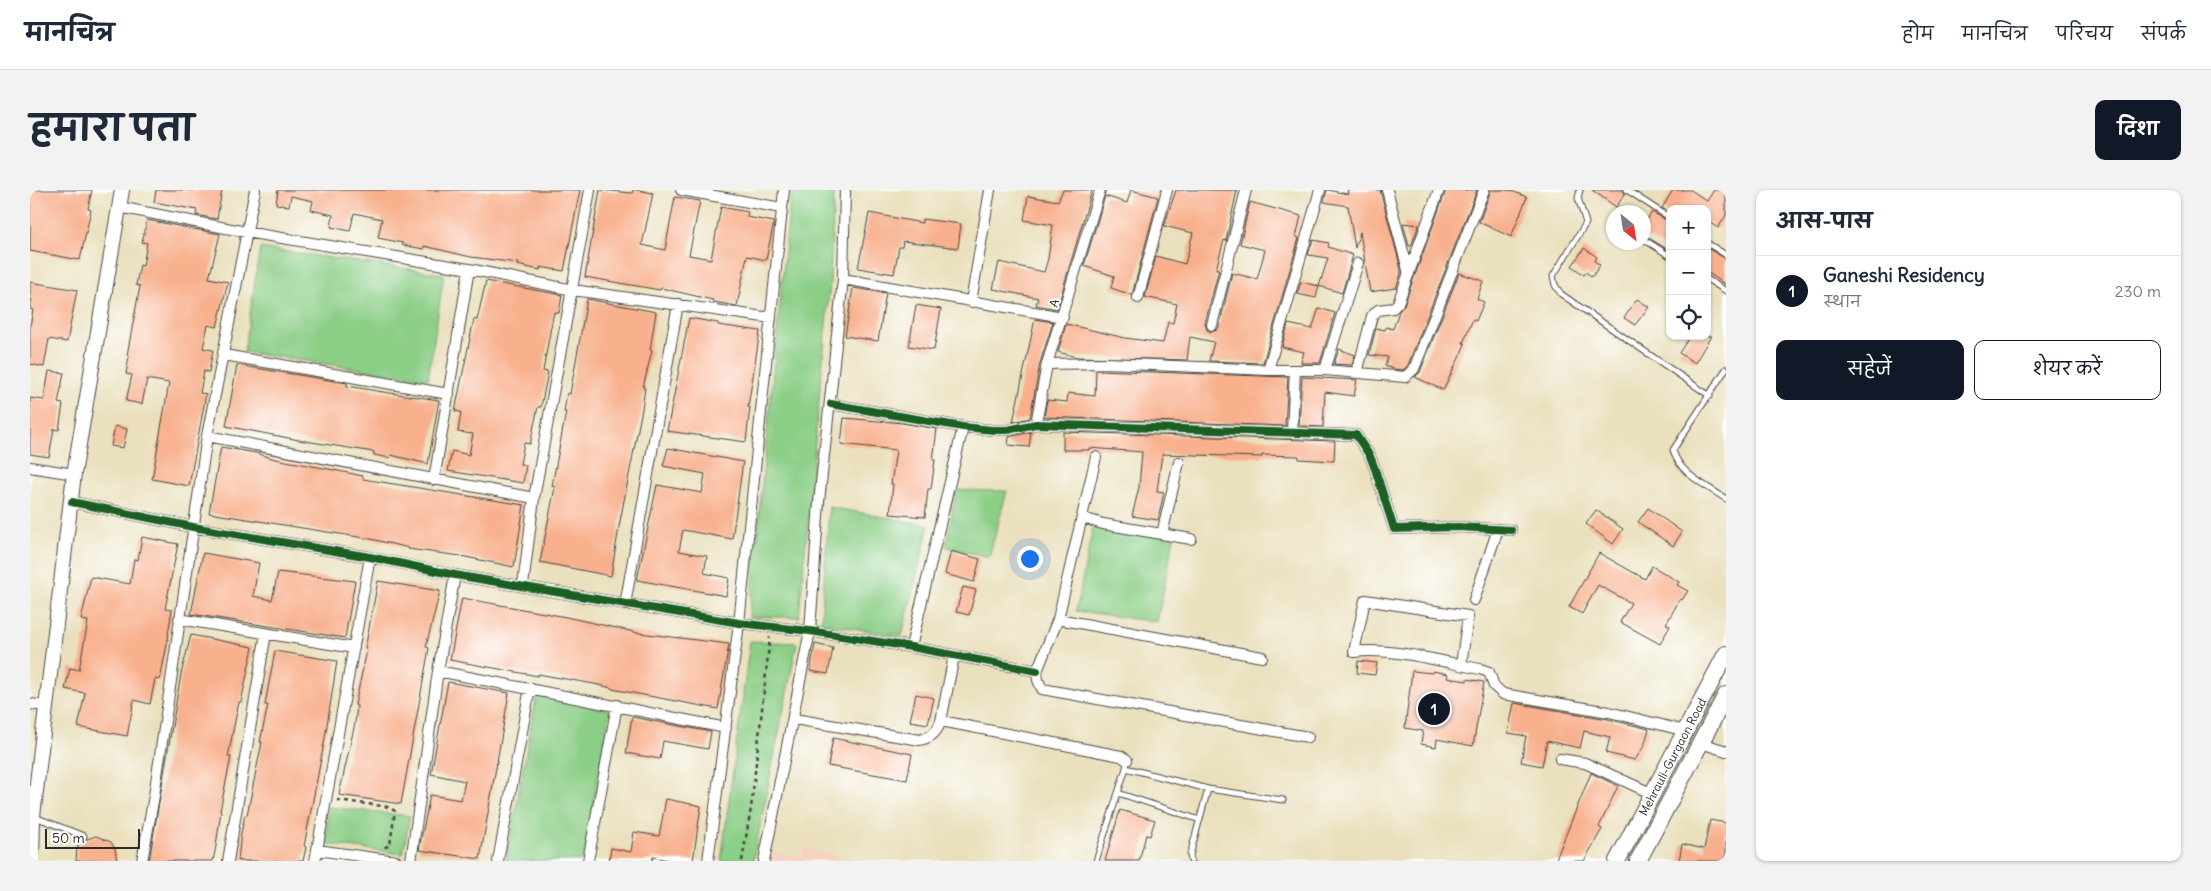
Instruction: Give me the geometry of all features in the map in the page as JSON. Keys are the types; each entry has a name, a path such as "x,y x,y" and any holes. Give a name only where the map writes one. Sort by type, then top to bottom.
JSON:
{"main road":[{"name":"Mehrauli-Gurgaon Road","path":"1617,861 1686,731 1721,673 1726,654"},
{"name":"Mehrauli-Gurgaon Road","path":"1638,861 1726,695"}],"street":[{"path":"32,861 32,813 74,474 122,190"},
{"path":"142,861 154,796 207,436 246,232 256,190"},
{"path":"523,585 534,498 590,190"},
{"path":"681,190 782,208"},
{"path":"708,861 739,623 784,190"},
{"path":"764,861 810,631 819,502 843,279 845,190"},
{"path":"971,302 990,190"},
{"name":"A","path":"1036,424 1047,364 1063,317 1100,190"},
{"path":"1138,298 1167,190"},
{"path":"1212,325 1246,190"},
{"path":"1268,370 1320,190"},
{"path":"1387,190 1409,274"},
{"path":"1357,373 1372,316 1378,310 1396,306 1439,190"},
{"path":"1047,364 1325,370 1405,377 1414,369 1484,190"},
{"path":"119,207 246,232 469,269 573,290 770,318"},
{"path":"1325,370 1358,263"},
{"path":"434,480 469,269"},
{"path":"843,279 1063,317"},
{"path":"624,604 678,304"},
{"path":"224,354 449,394"},
{"path":"1292,432 1295,370"},
{"path":"831,404 963,427 1007,430 1036,424 1356,435 1370,456 1394,529 1458,527 1511,530"},
{"path":"911,647 963,427"},
{"path":"207,436 534,498"},
{"path":"1096,457 1058,619 1037,671 1042,689 1308,737"},
{"path":"1162,534 1180,462"},
{"path":"30,467 74,474"},
{"path":"72,502 193,527 370,557 455,575 739,623 810,631 911,647 1037,671"},
{"path":"1083,518 1103,524 1191,539"},
{"path":"1474,600 1498,529"},
{"path":"315,861 370,557"},
{"path":"411,861 438,671 455,575"},
{"path":"1461,665 1468,616 1365,600 1354,652 1364,651 1404,655 1486,670 1494,686 1503,694 1609,712 1686,731"},
{"path":"179,619 354,648"},
{"path":"1058,619 1262,657"},
{"path":"228,861 266,632"},
{"path":"794,718 920,740 929,738 938,730 941,721 954,656"},
{"path":"438,671 726,728"},
{"path":"498,861 530,688"},
{"path":"30,704 46,706"},
{"path":"588,861 617,705"},
{"path":"941,721 1121,756 1126,764"},
{"path":"1701,743 1726,751"},
{"path":"1560,759 1585,763 1653,794"},
{"path":"317,850 396,861"}],"lane":[{"path":"1580,190 1578,198 1586,223 1557,266 1553,276 1555,286 1561,294 1710,396"},
{"path":"1627,190 1666,215"},
{"path":"1651,244 1666,253"},
{"path":"1711,246 1726,255"},
{"path":"1711,281 1726,290"},
{"path":"1726,370 1673,450 1675,460 1681,468 1726,499"},
{"path":"1468,616 1474,600"},
{"path":"1096,861 1126,764 1208,788 1283,800"},
{"path":"1191,861 1190,855 1208,788"},
{"path":"1118,793 1200,820"},
{"path":"32,813 84,836"}],"path":[{"path":"742,861 771,628"},
{"path":"325,799 389,806 395,811 390,845 382,849"}],"shaded area":[{"path":"805,848 851,861 768,861 770,852 801,857"}],"green space":[{"path":"791,190 834,190 830,281 799,617 749,617"},
{"path":"260,248 444,274 428,379 244,352"},
{"path":"956,490 1007,491 989,557 946,547"},
{"path":"829,507 929,525 902,636 821,623"},
{"path":"1093,527 1174,538 1157,622 1076,611"},
{"path":"750,641 797,643 753,861 721,861"},
{"path":"537,694 610,710 583,861 506,861"},
{"path":"329,807 410,816 403,854 325,844"}],"building":[{"path":"30,190 92,190 88,209 91,210 80,260 30,251"},
{"path":"156,190 222,190 217,219 196,215 197,210 154,202"},
{"path":"278,190 580,190 564,271 540,267 540,270 517,265 518,263 471,257 424,246 424,249 402,245 403,243 378,238 382,219 354,213 350,231 331,227 333,215 311,210 313,201 291,196 289,206 276,204"},
{"path":"600,190 632,193 633,190 638,190 653,193 642,245 665,250 675,197 700,201 689,255 711,259 721,207 748,212 747,217 774,222 766,260 747,256 737,306 713,302 713,300 661,288 660,290 585,277"},
{"path":"1063,190 1092,190 1057,309 1036,305 1038,298 993,289 999,262 1044,272 1053,225 1024,220 1028,196 1058,201"},
{"path":"1131,190 1158,197 1132,295 1111,288 1114,276 1084,266 1105,196 1127,203"},
{"path":"1176,190 1237,190 1226,241 1224,240 1216,269 1219,269 1205,323 1207,330 1211,332 1219,327 1232,273 1257,279 1265,250 1240,244 1250,202 1301,216 1296,237 1299,238 1263,363 1209,361 1214,342 1190,337 1187,360 1077,357 1058,352 1066,324 1125,338 1163,343 1168,322 1173,323 1177,304 1145,297 1156,256 1185,264 1193,233 1164,226"},
{"path":"1327,190 1348,194 1347,190 1380,190 1401,269 1396,288 1370,292 1360,232 1355,248 1348,206 1324,202"},
{"path":"1446,190 1477,190 1408,365 1403,370 1393,369 1385,366 1388,357 1369,355 1376,328 1385,330 1386,327 1393,329 1399,311 1404,305"},
{"path":"1491,190 1509,190 1527,197 1511,237 1479,222"},
{"path":"1592,190 1623,190 1625,194 1617,205 1613,205"},
{"path":"1673,190 1691,190 1707,201 1714,190 1726,190 1726,215 1718,228 1711,224 1711,205 1666,205 1666,210 1662,208"},
{"path":"1652,212 1666,220 1666,249 1651,239"},
{"path":"869,213 922,223 922,219 961,224 958,248 903,241 902,247 899,247 894,274 858,268"},
{"path":"147,220 220,234 209,278 228,282 217,327 208,325 203,348 213,350 209,372 204,371 200,393 206,394 189,486 152,479 169,383 147,379 142,404 126,401 132,375 126,374 129,356 127,355 140,286 136,285 140,265 143,266 147,243 142,242"},
{"path":"1403,223 1419,225 1411,246 1409,246"},
{"path":"1313,240 1329,243 1328,247 1353,255 1342,293 1319,286 1328,258 1308,255"},
{"path":"1584,248 1597,257 1594,261 1600,265 1592,277 1586,272 1584,275 1572,266"},
{"path":"1711,250 1726,259 1726,285 1711,275"},
{"path":"1459,273 1483,281 1477,299 1484,302 1476,321 1473,319 1463,343 1465,344 1443,390 1415,377 1420,372"},
{"path":"486,281 562,295 559,313 554,312 550,332 543,371 548,372 541,407 538,407 530,444 524,443 520,464 526,465 523,483 448,471 452,451 469,455 473,434 458,432 461,412 455,411 474,319 477,320"},
{"path":"30,282 77,290 67,342 49,339 44,367 30,364 30,326 33,310 30,309 32,299 30,299"},
{"path":"1301,282 1319,286 1316,298 1297,294"},
{"path":"853,288 886,293 878,341 845,336"},
{"path":"587,299 656,312 650,350 652,350 643,388 645,388 642,409 611,576 540,562 555,487 552,486 566,412 564,412 567,393 570,394"},
{"path":"1637,299 1649,307 1635,325 1624,318"},
{"path":"916,305 941,309 934,350 909,346"},
{"path":"1319,308 1335,313 1320,363 1301,363 1304,352 1282,347 1288,324 1312,329"},
{"path":"689,318 718,323 718,325 760,331 748,407 750,407 746,442 667,431"},
{"path":"1035,319 1053,322 1040,363 1030,418 1013,422"},
{"path":"1687,340 1709,340 1695,363 1679,353"},
{"path":"1339,349 1355,355 1352,365 1334,364"},
{"path":"237,365 347,383 347,386 439,400 428,464 391,455 390,458 374,455 374,452 226,426"},
{"path":"1096,370 1288,377 1285,426 1044,417 1047,400 1067,402 1068,393 1095,396"},
{"path":"49,371 64,373 58,403 63,404 59,430 54,429 49,457 30,454 30,398 44,400"},
{"path":"1302,377 1357,380 1354,396 1325,392 1323,427 1299,426"},
{"path":"844,418 902,423 937,429 933,460 935,460 931,489 928,489 925,517 890,514 893,484 891,484 896,450 841,444"},
{"path":"115,426 127,429 123,448 111,446"},
{"path":"1031,432 1029,447 1008,445 1009,437"},
{"path":"1063,432 1335,441 1334,461 1299,459 1299,456 1262,455 1262,457 1162,454 1157,491 1164,492 1158,520 1132,516 1139,487 1142,452 1089,448 1089,450 1063,450"},
{"path":"221,447 363,476 363,479 524,505 514,567 461,556 408,549 371,539 209,513"},
{"path":"668,448 743,462 732,539 683,530 679,551 707,556 704,573 729,578 726,596 637,580 657,485 702,493 705,474 663,466"},
{"path":"1648,508 1682,532 1673,546 1638,522"},
{"path":"1596,510 1623,529 1613,544 1586,524"},
{"path":"142,537 178,544 165,609 172,610 160,680 155,679 150,704 134,700 127,736 78,727 85,693 65,689 70,668 79,670 88,621 81,620 91,577 130,584 134,559 138,560"},
{"path":"951,551 980,559 974,582 945,574"},
{"path":"203,553 259,563 253,596 272,600 278,572 355,581 345,638 191,614"},
{"path":"1599,553 1645,579 1652,566 1679,582 1677,585 1688,591 1682,600 1680,599 1666,624 1670,626 1660,644 1620,622 1631,603 1598,585 1582,614 1569,607"},
{"path":"378,581 440,591 426,647 429,648 401,804 339,795 355,723 357,706 355,705 367,650 365,649"},
{"path":"963,587 976,590 969,615 956,612"},
{"path":"462,598 566,617 639,633 729,644 718,709 594,684 450,660"},
{"path":"191,635 253,647 228,757 231,757 220,811 213,861 149,861 181,674"},
{"path":"815,644 833,648 828,674 810,671"},
{"path":"275,651 337,661 325,738 304,846 306,847 303,861 238,861 241,833 245,815 247,815 262,742 260,742 268,705 265,705"},
{"path":"1358,661 1377,663 1375,675 1357,673"},
{"path":"1412,671 1432,673 1433,671 1448,674 1447,678 1484,682 1473,746 1437,739 1436,747 1421,744 1423,731 1405,728"},
{"path":"448,682 509,693 480,859 419,850 430,795 461,800 465,781 431,774"},
{"path":"916,694 934,698 928,724 910,721"},
{"path":"1514,703 1608,719 1649,729 1644,746 1635,760 1606,753 1610,737 1584,731 1580,748 1547,741 1542,766 1521,762 1526,736 1508,733"},
{"path":"632,717 711,732 708,749 663,741 660,759 626,753"},
{"path":"833,738 912,754 907,780 828,766"},
{"path":"1591,773 1618,786 1599,827 1602,829 1584,861 1561,861 1556,859"},
{"path":"666,799 701,806 693,861 673,861 653,857 652,861 609,861 611,848 631,852 634,832 659,836"},
{"path":"1120,810 1155,820 1150,836 1146,835 1139,861 1105,861"},
{"path":"1710,820 1726,823 1726,861 1679,861 1682,844 1704,849"},
{"path":"96,836 111,842 115,849 117,861 76,861 77,848 81,841"}],"cycle path":[{"path":"831,404 963,427 993,430 1007,430 1036,424 1356,435 1370,456 1394,529 1458,527 1511,530"},
{"path":"72,502 193,527 370,557 455,575 739,623 810,631 911,647 1037,671"}],"place":[{"name":"Ganeshi Residency","path":"1434,709"}]}
